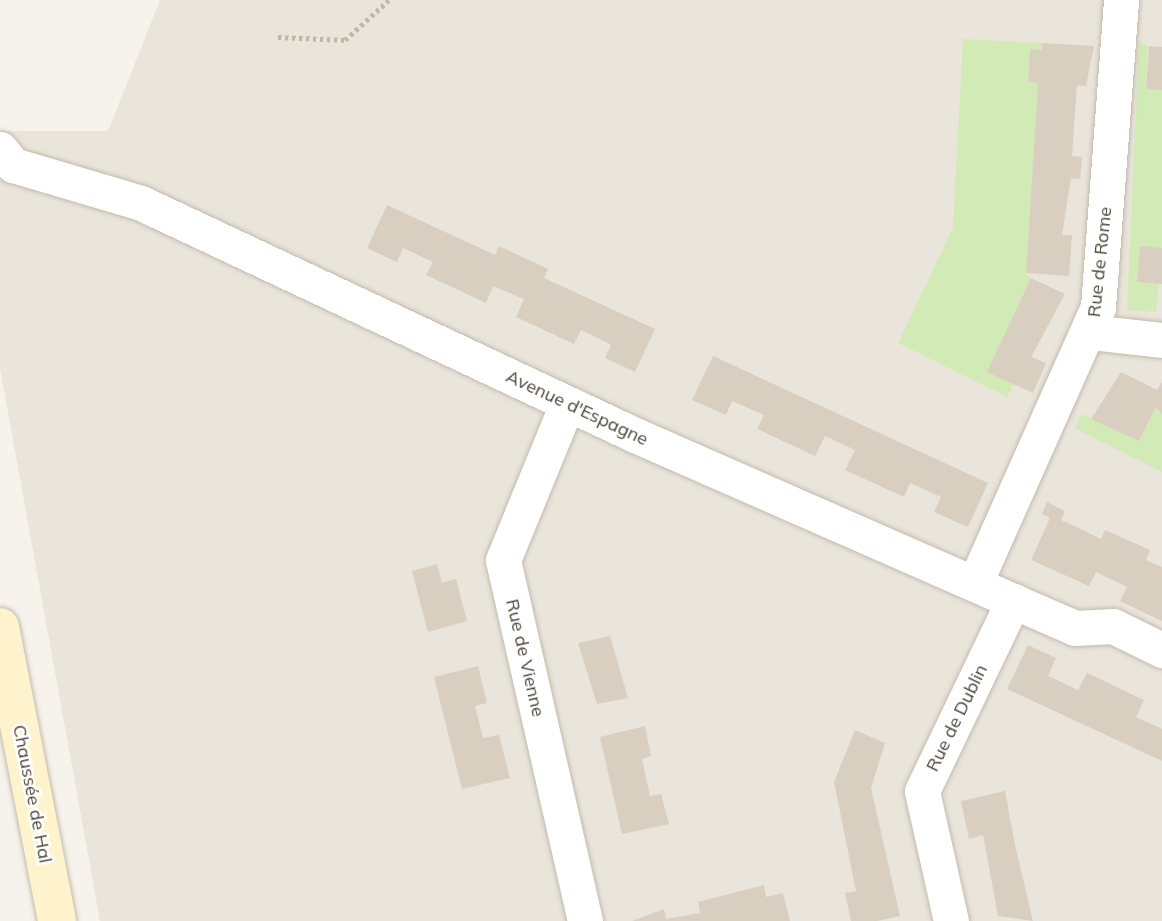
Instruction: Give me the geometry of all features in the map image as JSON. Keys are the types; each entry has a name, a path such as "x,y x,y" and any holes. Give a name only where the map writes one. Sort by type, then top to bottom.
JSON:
{"main road":[{"name":"Chaussée de Hal","path":"0,627 57,921"}],"street":[{"name":"Rue de Rome","path":"975,583 1091,332 1121,0"},
{"name":"Avenue d'Espagne","path":"0,149 13,165 141,203 567,404 1075,628 1113,626 1162,650"},
{"path":"1091,332 1162,340"},
{"name":"Rue de Vienne","path":"567,404 503,560 585,921"},
{"name":"Rue de Dublin","path":"951,921 922,791 1013,601"}],"path":[{"path":"278,37 345,40 389,0"}],"shaded area":[{"path":"160,0 1162,0 1162,921 100,921 0,368 0,131 108,131"}],"green space":[{"path":"963,39 1042,43 1042,50 1030,49 1028,81 1038,83 1026,273 1031,278 988,371 1014,384 1007,397 898,343 953,228"},
{"path":"1139,42 1148,46 1146,88 1162,90 1162,248 1140,247 1137,282 1159,283 1156,312 1127,310"},
{"path":"1156,407 1162,415 1162,472 1075,428 1081,414 1139,441"}],"building":[{"path":"1042,43 1094,46 1086,86 1077,85 1072,156 1082,157 1080,179 1071,178 1062,235 1072,235 1069,276 1026,273 1038,83 1028,82 1030,49 1042,50"},
{"path":"1149,46 1162,47 1162,90 1146,89"},
{"path":"387,205 495,255 499,246 548,269 544,278 655,329 635,372 605,358 611,345 581,330 574,344 516,317 524,299 493,286 486,303 426,275 433,262 403,248 397,262 367,248"},
{"path":"1140,246 1162,248 1162,284 1137,282"},
{"path":"1031,278 1065,294 1031,357 1046,363 1033,393 987,372"},
{"path":"713,356 988,483 968,527 934,512 941,497 910,483 904,497 845,470 855,450 825,436 815,456 757,429 764,415 732,401 726,415 692,400"},
{"path":"1121,372 1157,390 1162,382 1162,415 1156,407 1139,441 1091,419"},
{"path":"1047,502 1065,511 1061,520 1101,539 1105,530 1150,550 1146,560 1162,567 1162,621 1120,601 1127,587 1096,572 1089,586 1031,560 1050,518 1042,514"},
{"path":"437,564 442,583 456,579 467,621 428,632 412,571"},
{"path":"610,636 628,698 597,704 578,643"},
{"path":"1028,645 1056,658 1048,676 1078,690 1087,673 1144,700 1136,717 1162,729 1162,761 1007,689"},
{"path":"478,666 487,703 475,706 483,738 499,735 510,778 462,789 434,677"},
{"path":"645,726 651,756 642,759 650,796 661,794 669,824 622,834 600,737"},
{"path":"855,730 885,743 871,788 900,916 877,921 851,921 845,893 856,891 834,782"},
{"path":"1005,791 1033,921 998,916 983,835 969,839 961,801"},
{"path":"764,885 766,897 783,893 790,921 632,921 664,909 666,919 700,913 698,902"}]}
